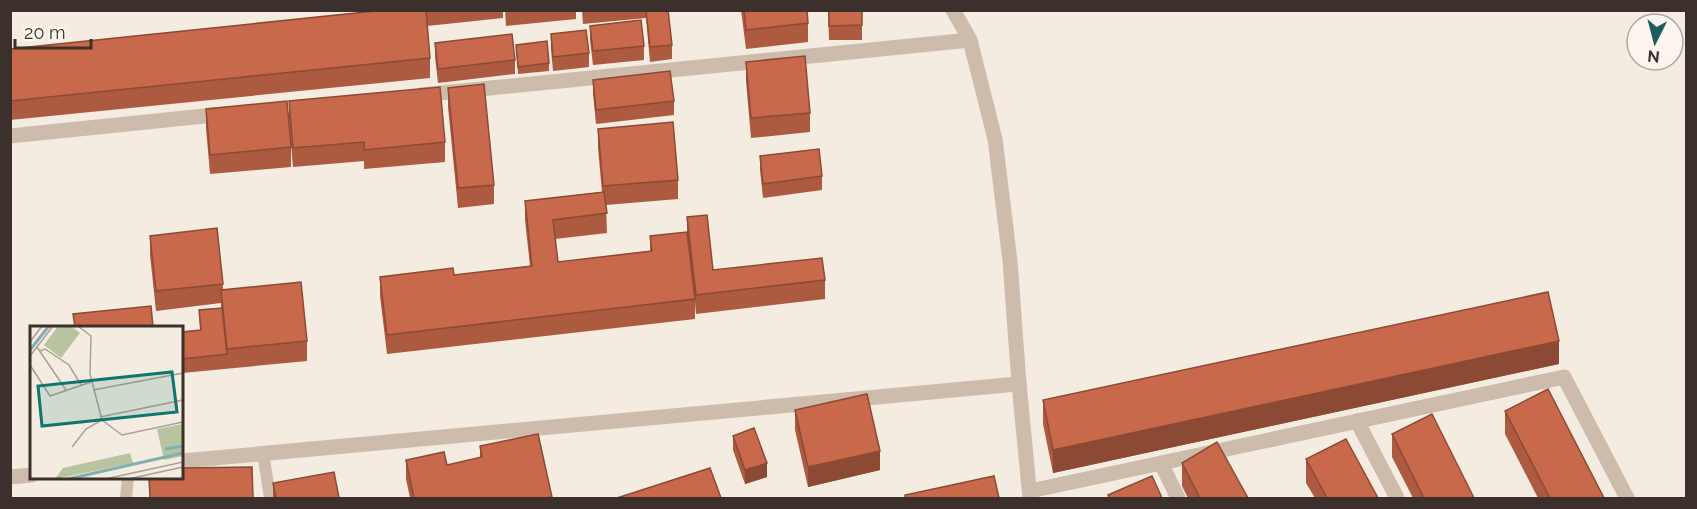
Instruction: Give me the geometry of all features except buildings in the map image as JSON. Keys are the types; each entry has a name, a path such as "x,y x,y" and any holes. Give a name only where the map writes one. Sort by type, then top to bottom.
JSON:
{"street":[{"path":"953,10 970,40 995,139 1010,261 1030,495 1161,463 1564,377 1627,498"},
{"path":"402,97 970,40"},
{"path":"10,136 236,113"},
{"path":"183,461 1019,384"},
{"path":"1357,421 1397,498"},
{"path":"1161,463 1178,498"},
{"path":"10,477 30,475"}],"lane":[{"path":"263,453 270,498"},
{"path":"126,498 128,479"}]}
